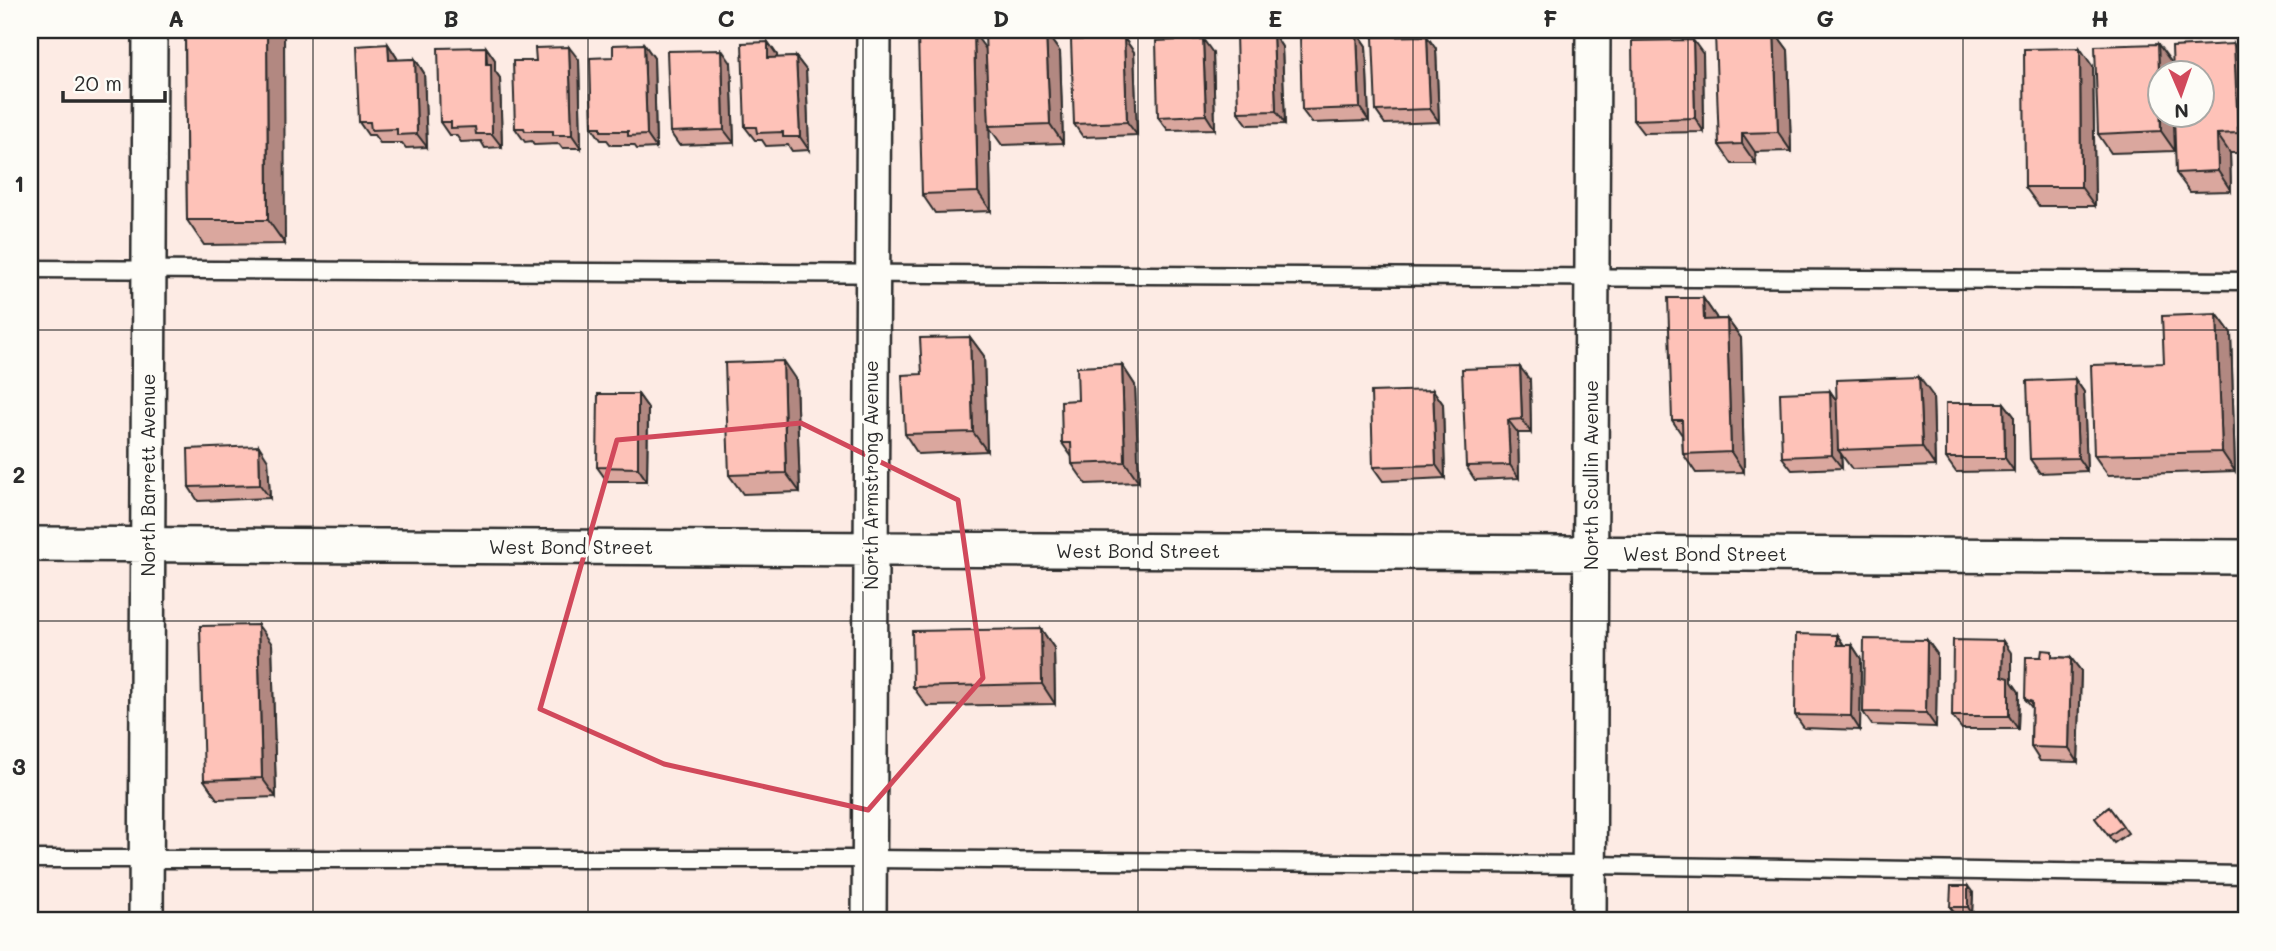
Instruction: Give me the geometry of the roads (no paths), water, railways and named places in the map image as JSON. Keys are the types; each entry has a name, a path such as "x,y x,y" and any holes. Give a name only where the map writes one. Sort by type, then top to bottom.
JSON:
{"street":[{"name":"North Barrett Avenue","path":"146,921 150,30"},
{"name":"North Armstrong Avenue","path":"869,921 874,30"},
{"name":"North Scullin Avenue","path":"1589,921 1593,30"},
{"name":"West Bond Street","path":"30,544 2246,556"}],"lane":[{"path":"30,269 2246,281"},
{"path":"30,859 870,859 1589,865 2246,875"}]}
